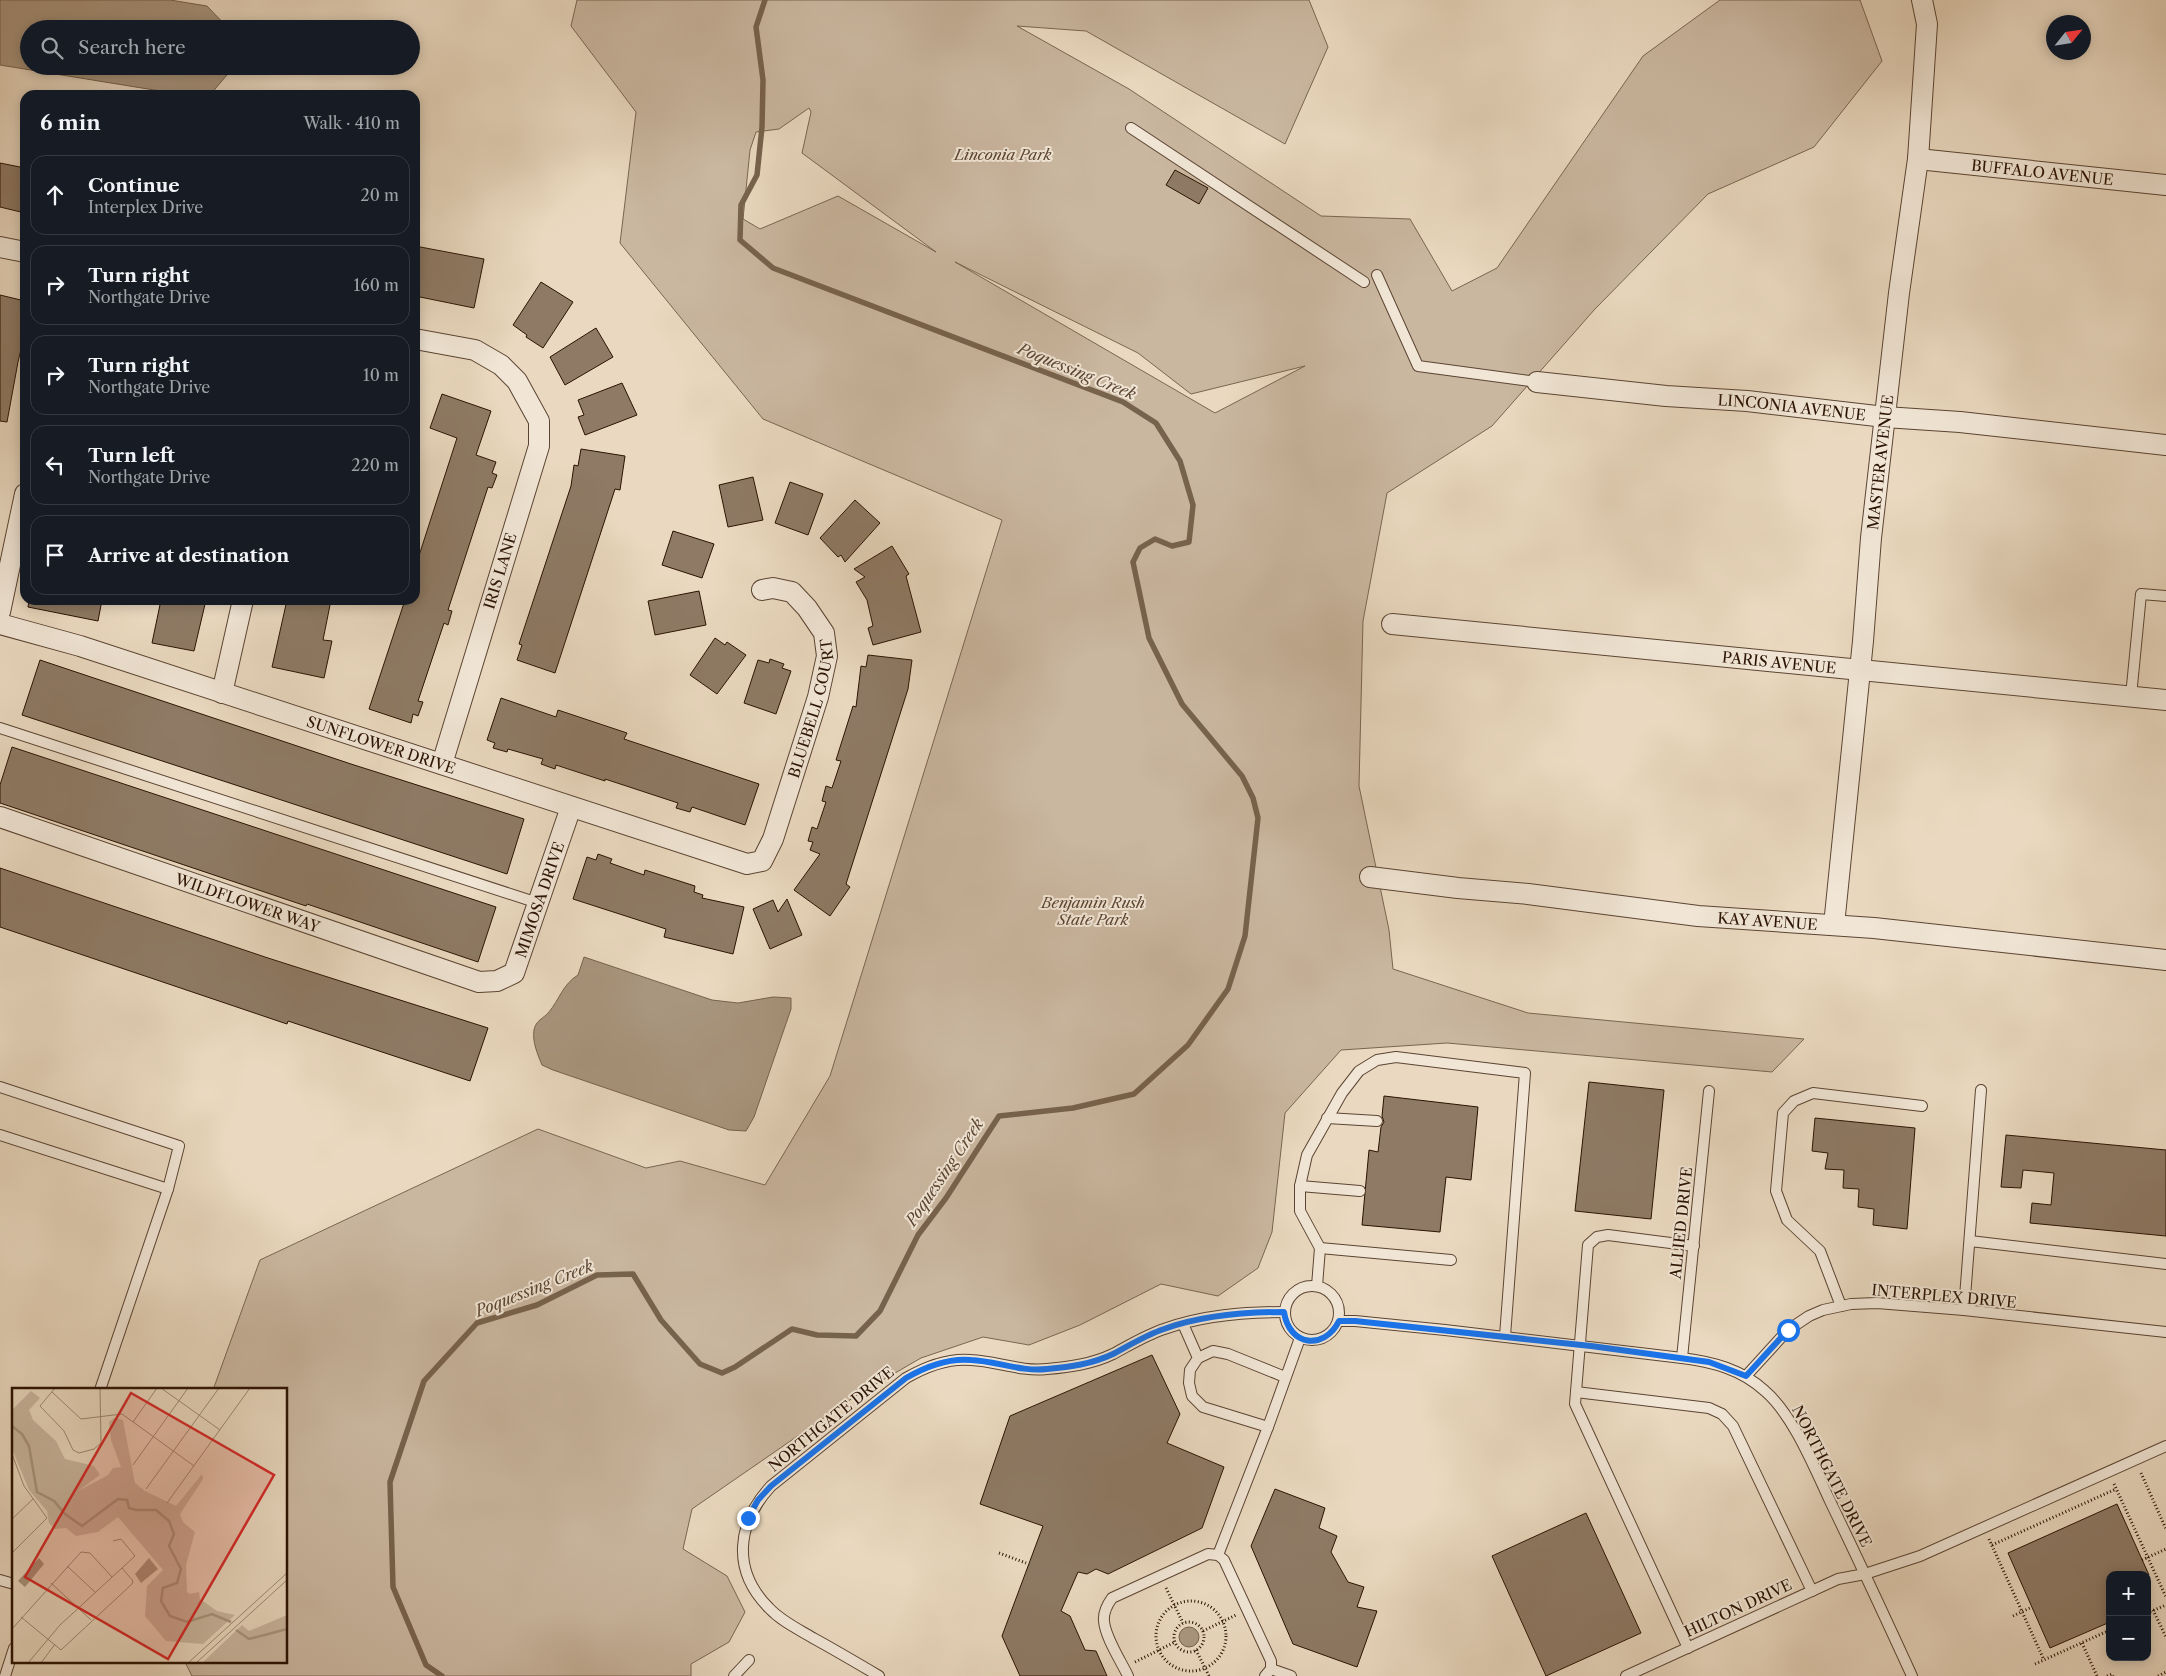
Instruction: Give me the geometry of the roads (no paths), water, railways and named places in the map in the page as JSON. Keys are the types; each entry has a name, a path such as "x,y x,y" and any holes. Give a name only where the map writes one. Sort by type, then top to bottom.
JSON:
{"street":[{"name":"MASTER AVENUE","path":"1834,926 1860,671 1871,538 1899,293 1918,159 1927,24 1922,0"},
{"name":"BUFFALO AVENUE","path":"1918,159 2166,185"},
{"path":"0,247 20,251"},
{"name":"IRIS LANE","path":"420,339 475,350 501,365 517,381 539,421 539,446 442,764"},
{"name":"LINCONIA AVENUE","path":"1537,382 1666,396 1747,401 1885,417 1960,422 2166,445"},
{"path":"0,612 20,518"},
{"name":"BLUEBELL COURT","path":"762,590 773,588 792,592 807,608 824,633 827,656 818,697 773,838 762,861"},
{"path":"222,693 242,605"},
{"name":"SUNFLOWER DRIVE","path":"0,624 80,646 747,864 762,861"},
{"name":"PARIS AVENUE","path":"1392,624 2166,700"},
{"name":"MIMOSA DRIVE","path":"497,981 514,973 571,807"},
{"name":"WILDFLOWER WAY","path":"0,817 480,982 497,981"},
{"name":"KAY AVENUE","path":"1370,878 1528,894 1698,916 1874,928 2166,960"}],"lane":[{"path":"1132,128 1364,282"},
{"path":"1377,276 1418,366 1537,382"},
{"path":"2131,696 2141,594 2166,596"},
{"path":"0,728 538,902"},
{"path":"1316,1286 1320,1248 1300,1211 1300,1186 1307,1155 1342,1093 1359,1071 1376,1060 1396,1057 1525,1073 1505,1336"},
{"path":"0,1087 179,1146 168,1189 101,1388"},
{"path":"1964,1310 1981,1090"},
{"name":"ALLIED DRIVE","path":"1682,1358 1710,1091"},
{"path":"1841,1306 1820,1251 1786,1220 1776,1191 1783,1113 1794,1101 1813,1093 1922,1106"},
{"path":"1327,1118 1377,1121"},
{"path":"0,1135 168,1189"},
{"path":"1300,1186 1360,1191"},
{"path":"1688,1648 1575,1404 1588,1245 1597,1237 1608,1235 1694,1246"},
{"path":"1970,1241 2166,1264"},
{"path":"1320,1248 1450,1260"},
{"path":"1307,1286 1316,1286 1326,1289 1333,1295 1338,1303 1339,1321 1335,1330 1328,1336 1319,1340 1309,1341 1300,1338 1289,1328 1284,1312 1286,1303 1292,1295 1307,1286"},
{"name":"INTERPLEX DRIVE","path":"1746,1376 1788,1330 1809,1316 1823,1310 1841,1306 1877,1304 1964,1310 2166,1332"},
{"name":"NORTHGATE DRIVE","path":"879,1676 787,1622 768,1608 755,1592 743,1561 742,1550 748,1518 758,1500 771,1486 906,1378 930,1366 965,1360 1043,1370 1077,1366 1112,1354 1143,1338 1183,1324 1228,1314 1284,1312"},
{"name":"NORTHGATE DRIVE","path":"1339,1321 1505,1336 1682,1358 1709,1362 1746,1376 1766,1391 1789,1420 1817,1474 1912,1676"},
{"path":"1183,1324 1198,1358"},
{"path":"1218,1555 1268,1427 1300,1338"},
{"path":"1268,1427 1203,1408 1192,1396 1189,1383 1190,1370 1198,1358 1213,1352 1228,1354 1285,1377"},
{"path":"1576,1392 1710,1408 1722,1414 1733,1426 1812,1591"},
{"name":"HILTON DRIVE","path":"1626,1676 1838,1579 1865,1574 1920,1556 2166,1446"},
{"path":"1126,1672 1103,1620 1105,1608 1112,1598 1208,1554 1218,1555 1224,1560 1271,1661 1268,1672 1291,1676"},
{"path":"5,1676 12,1654"},
{"path":"734,1676 749,1660"}],"waterway":[{"name":"Poquessing Creek","path":"442,1676 426,1665 393,1587 390,1482 424,1381 477,1323 537,1305 597,1275 633,1274 661,1320 700,1364 722,1373 735,1367 792,1329 817,1335 856,1336 880,1311 918,1235 946,1198 999,1116 1073,1108 1134,1094 1188,1045 1228,989 1245,936 1258,818 1253,798 1242,776 1182,704 1149,638 1133,562 1140,548 1155,539 1172,546 1189,542 1193,505 1180,461 1156,423 1123,402 773,268 740,240 741,205 757,175 762,127 763,80 756,27 765,0"}],"park label":[{"name":"Linconia Park","path":"1003,154"},
{"name":"Benjamin Rush State Park","path":"1093,910"}]}
